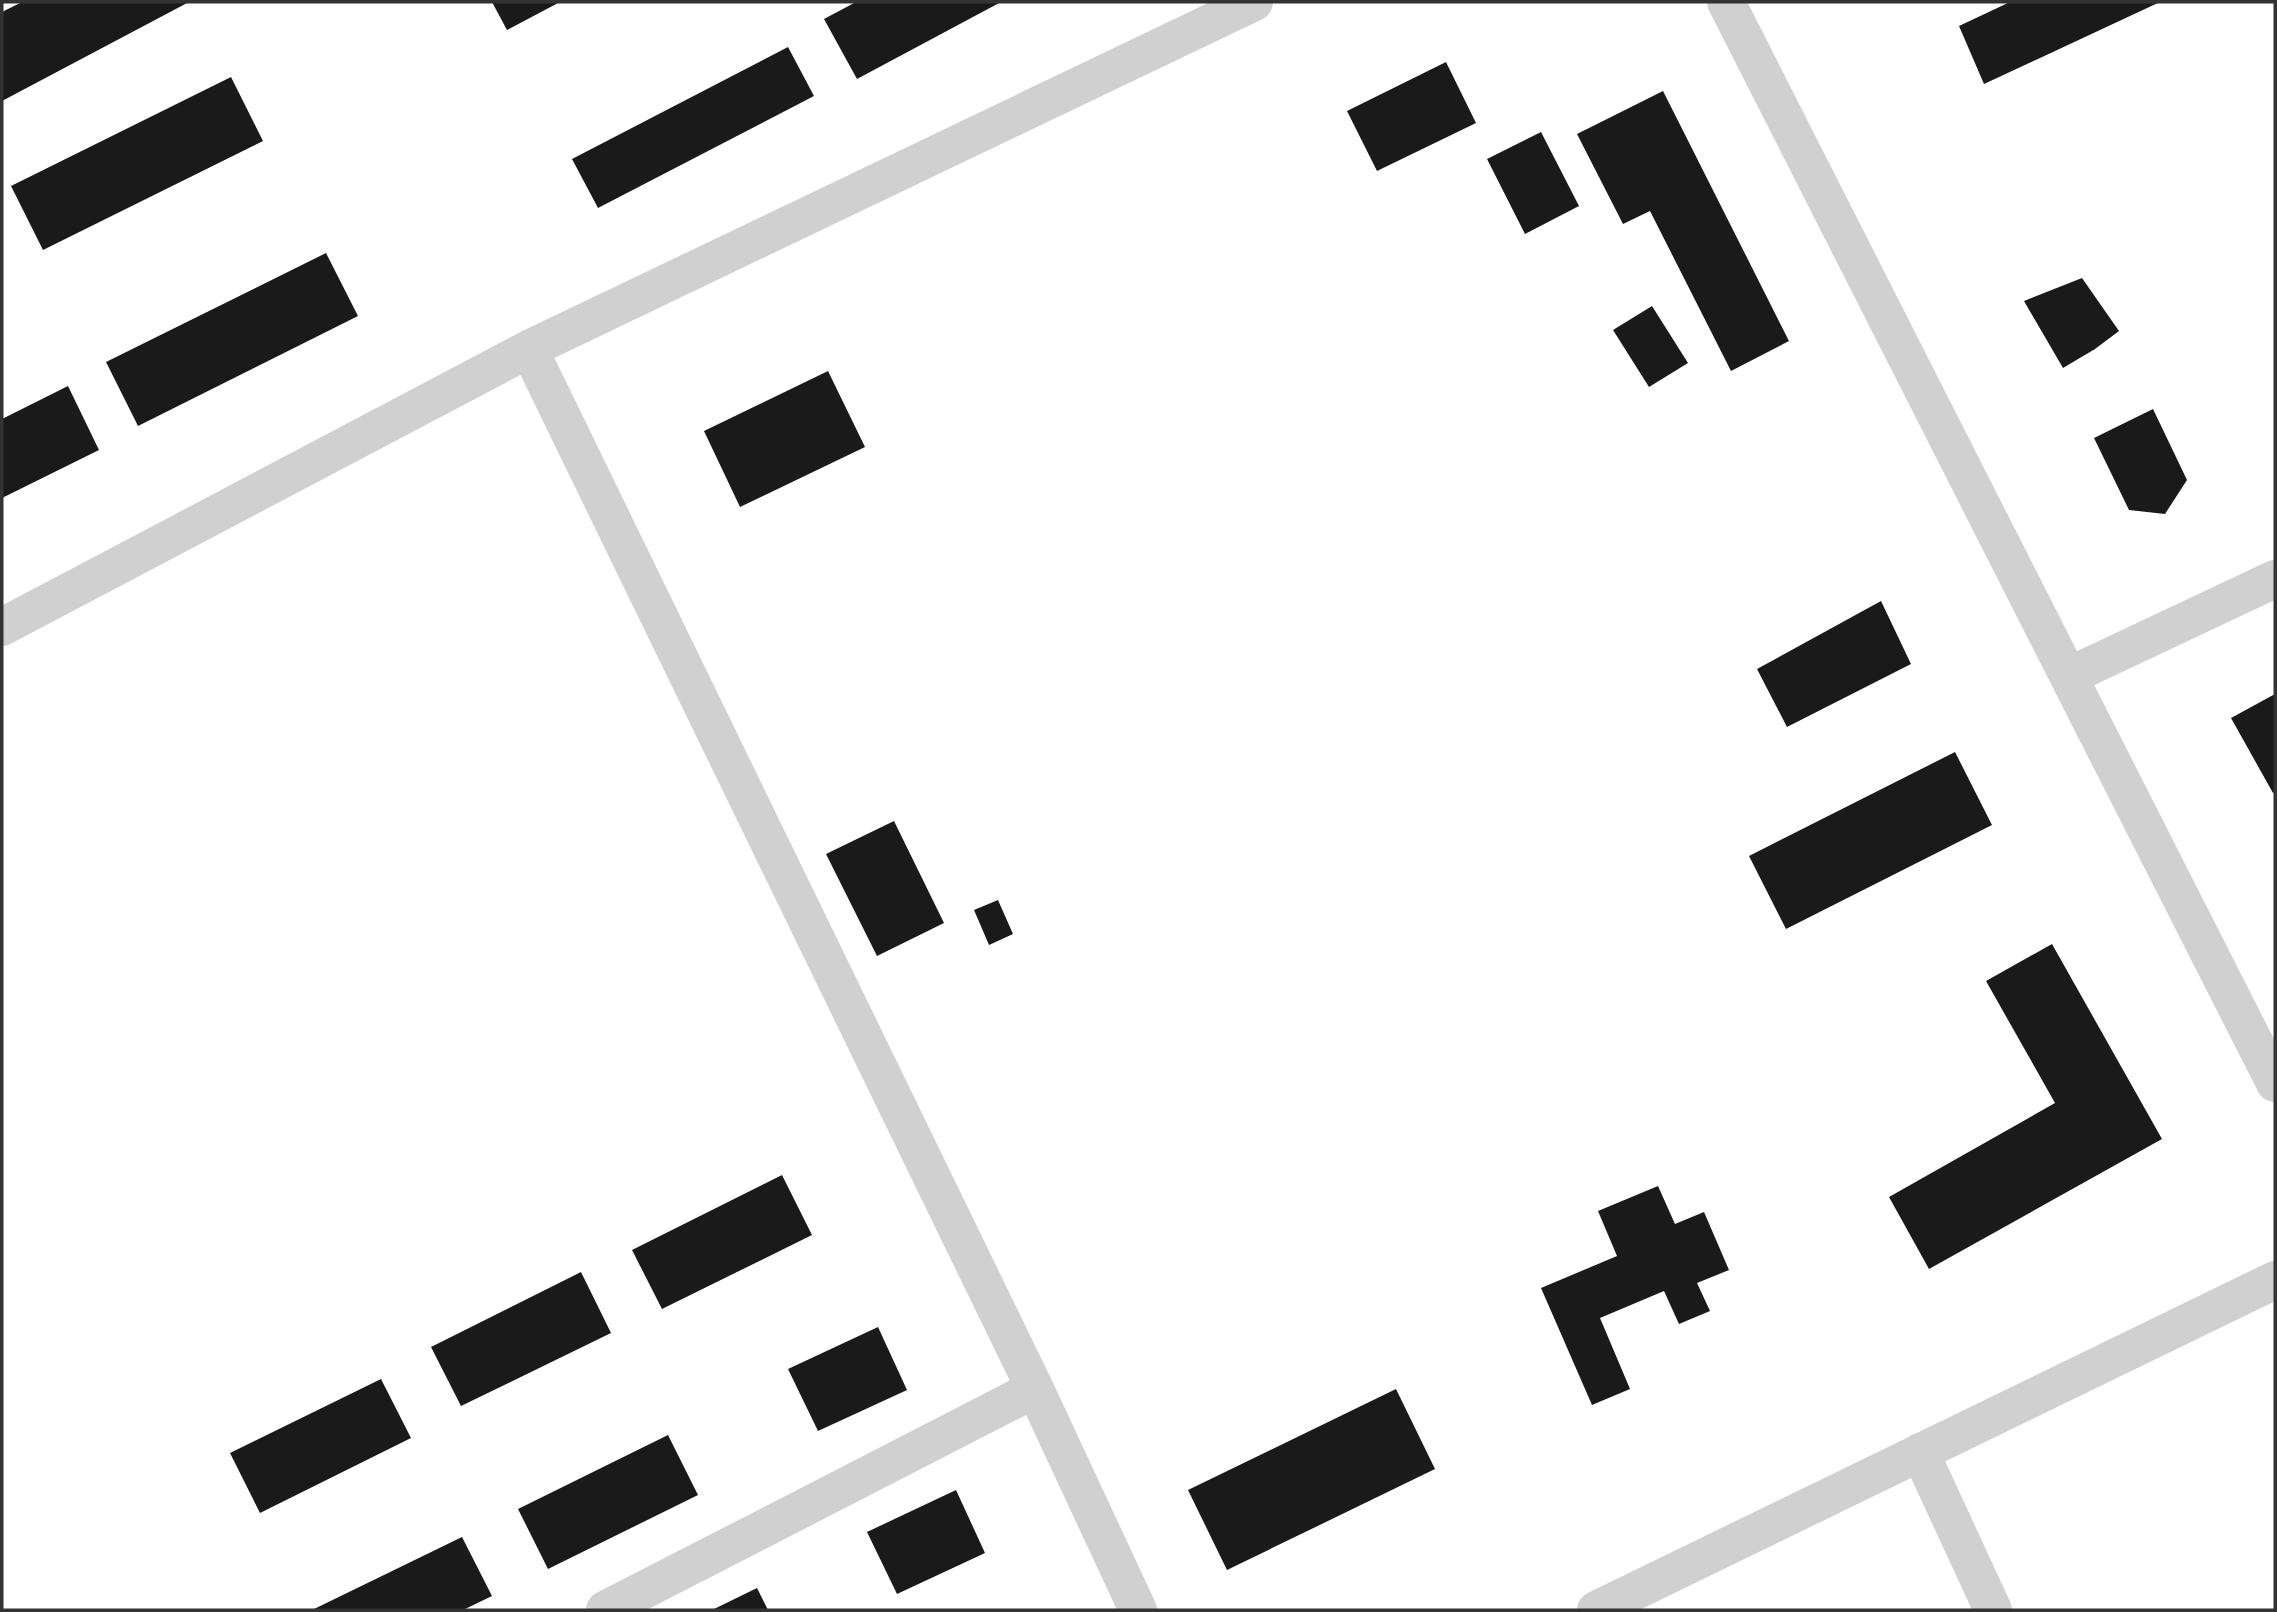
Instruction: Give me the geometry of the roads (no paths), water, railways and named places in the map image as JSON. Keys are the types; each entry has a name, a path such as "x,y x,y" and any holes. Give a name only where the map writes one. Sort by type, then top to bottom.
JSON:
{"street":[{"path":"2,627 529,349 1254,2"},
{"path":"1726,2 2275,1083"},
{"path":"529,349 1035,1390 1138,1610"},
{"path":"2068,677 2275,579"},
{"path":"1596,1610 2275,1280"},
{"path":"605,1610 1035,1390"},
{"path":"1920,1452 1993,1610"}]}
